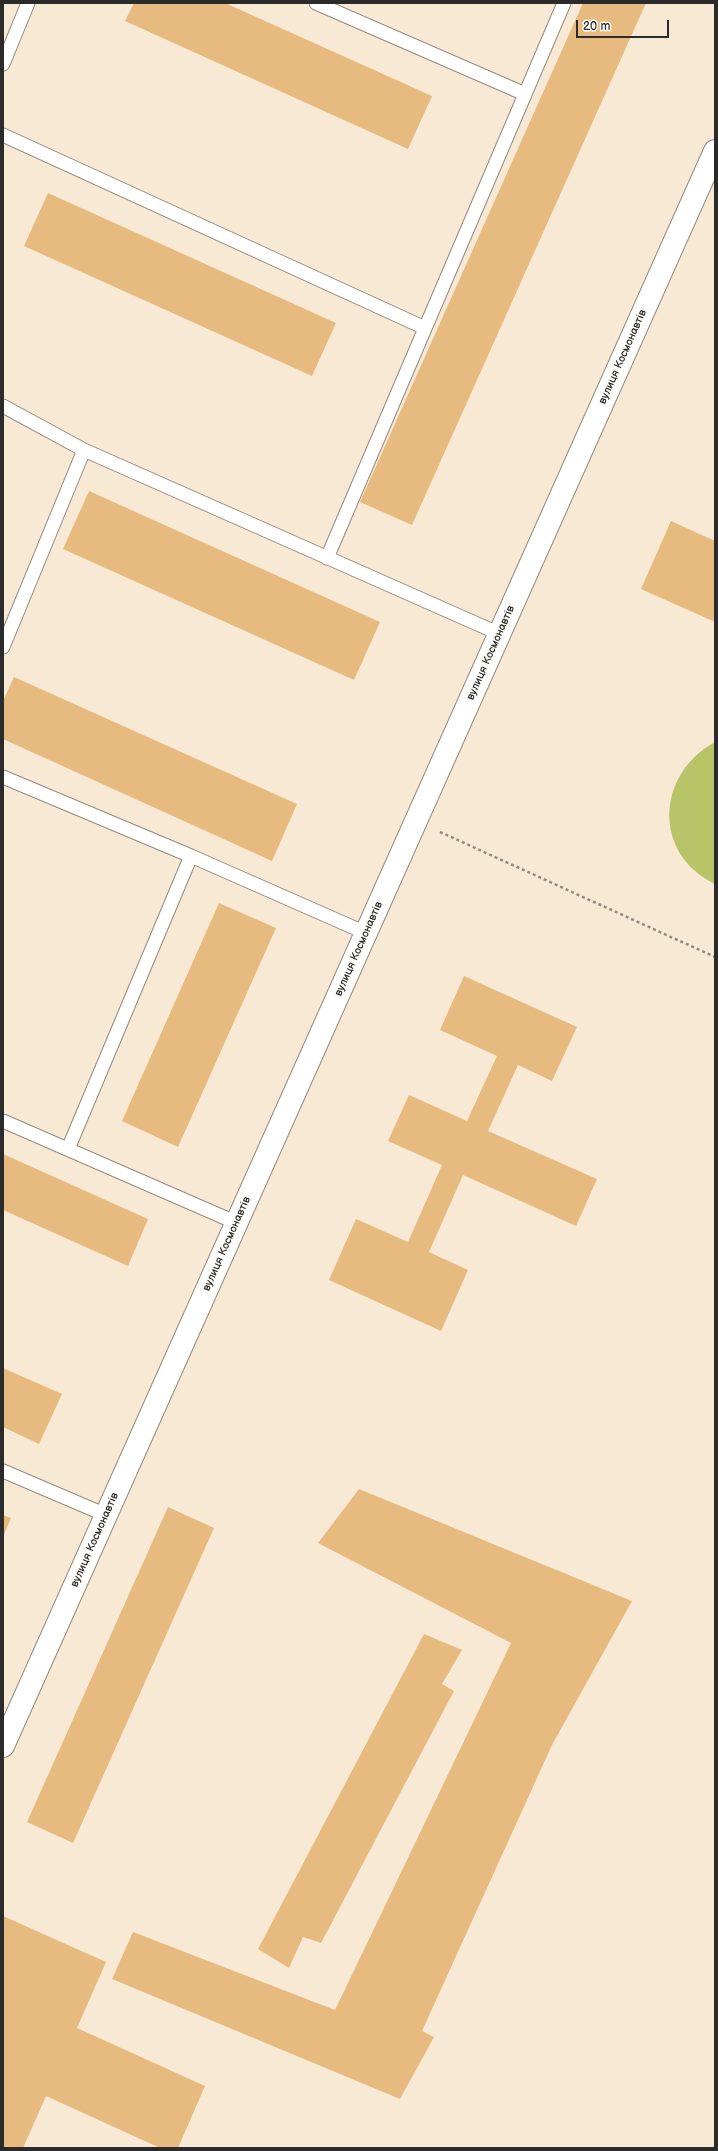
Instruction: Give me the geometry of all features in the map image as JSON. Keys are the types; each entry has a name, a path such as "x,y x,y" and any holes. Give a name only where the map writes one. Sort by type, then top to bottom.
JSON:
{"street":[{"name":"вулиця Космонавтів","path":"3,1746 715,151"}],"lane":[{"path":"3,64 28,3"},
{"path":"316,3 525,94"},
{"path":"327,558 564,3"},
{"path":"3,135 425,328"},
{"path":"3,406 84,450 500,634"},
{"path":"3,647 84,450"},
{"path":"3,777 192,856 366,933"},
{"path":"68,1149 192,856"},
{"path":"3,1121 237,1223"},
{"path":"3,1471 106,1515"}],"path":[{"path":"416,821 715,956"}],"green space":[{"path":"715,742 715,884 694,871 680,854 672,834 669,814 672,793 681,773 695,756"}],"building":[{"path":"134,3 225,3 432,96 408,149 125,21"},
{"path":"583,3 646,3 412,525 360,502"},
{"path":"48,193 336,323 312,376 24,246"},
{"path":"89,491 380,622 354,680 63,549"},
{"path":"671,521 715,541 715,622 641,589"},
{"path":"14,677 297,804 272,861 3,739 3,701"},
{"path":"219,903 276,928 178,1147 122,1121"},
{"path":"464,976 577,1027 552,1081 518,1065 488,1131 597,1179 576,1226 463,1175 429,1252 468,1270 441,1331 329,1280 356,1219 408,1242 442,1165 388,1141 409,1095 467,1121 497,1056 440,1030"},
{"path":"3,1154 148,1219 128,1266 3,1210"},
{"path":"3,1368 62,1394 39,1444 3,1427"},
{"path":"359,1489 632,1601 552,1745 422,2031 434,2037 400,2099 112,1979 133,1932 335,2010 511,1643 318,1543"},
{"path":"168,1507 214,1528 73,1843 27,1822"},
{"path":"3,1515 11,1518 3,1537"},
{"path":"424,1634 462,1650 442,1684 454,1691 321,1943 303,1937 289,1968 258,1949"},
{"path":"3,1916 106,1962 77,2028 205,2086 178,2148 160,2148 46,2096 23,2148 3,2148"}]}
